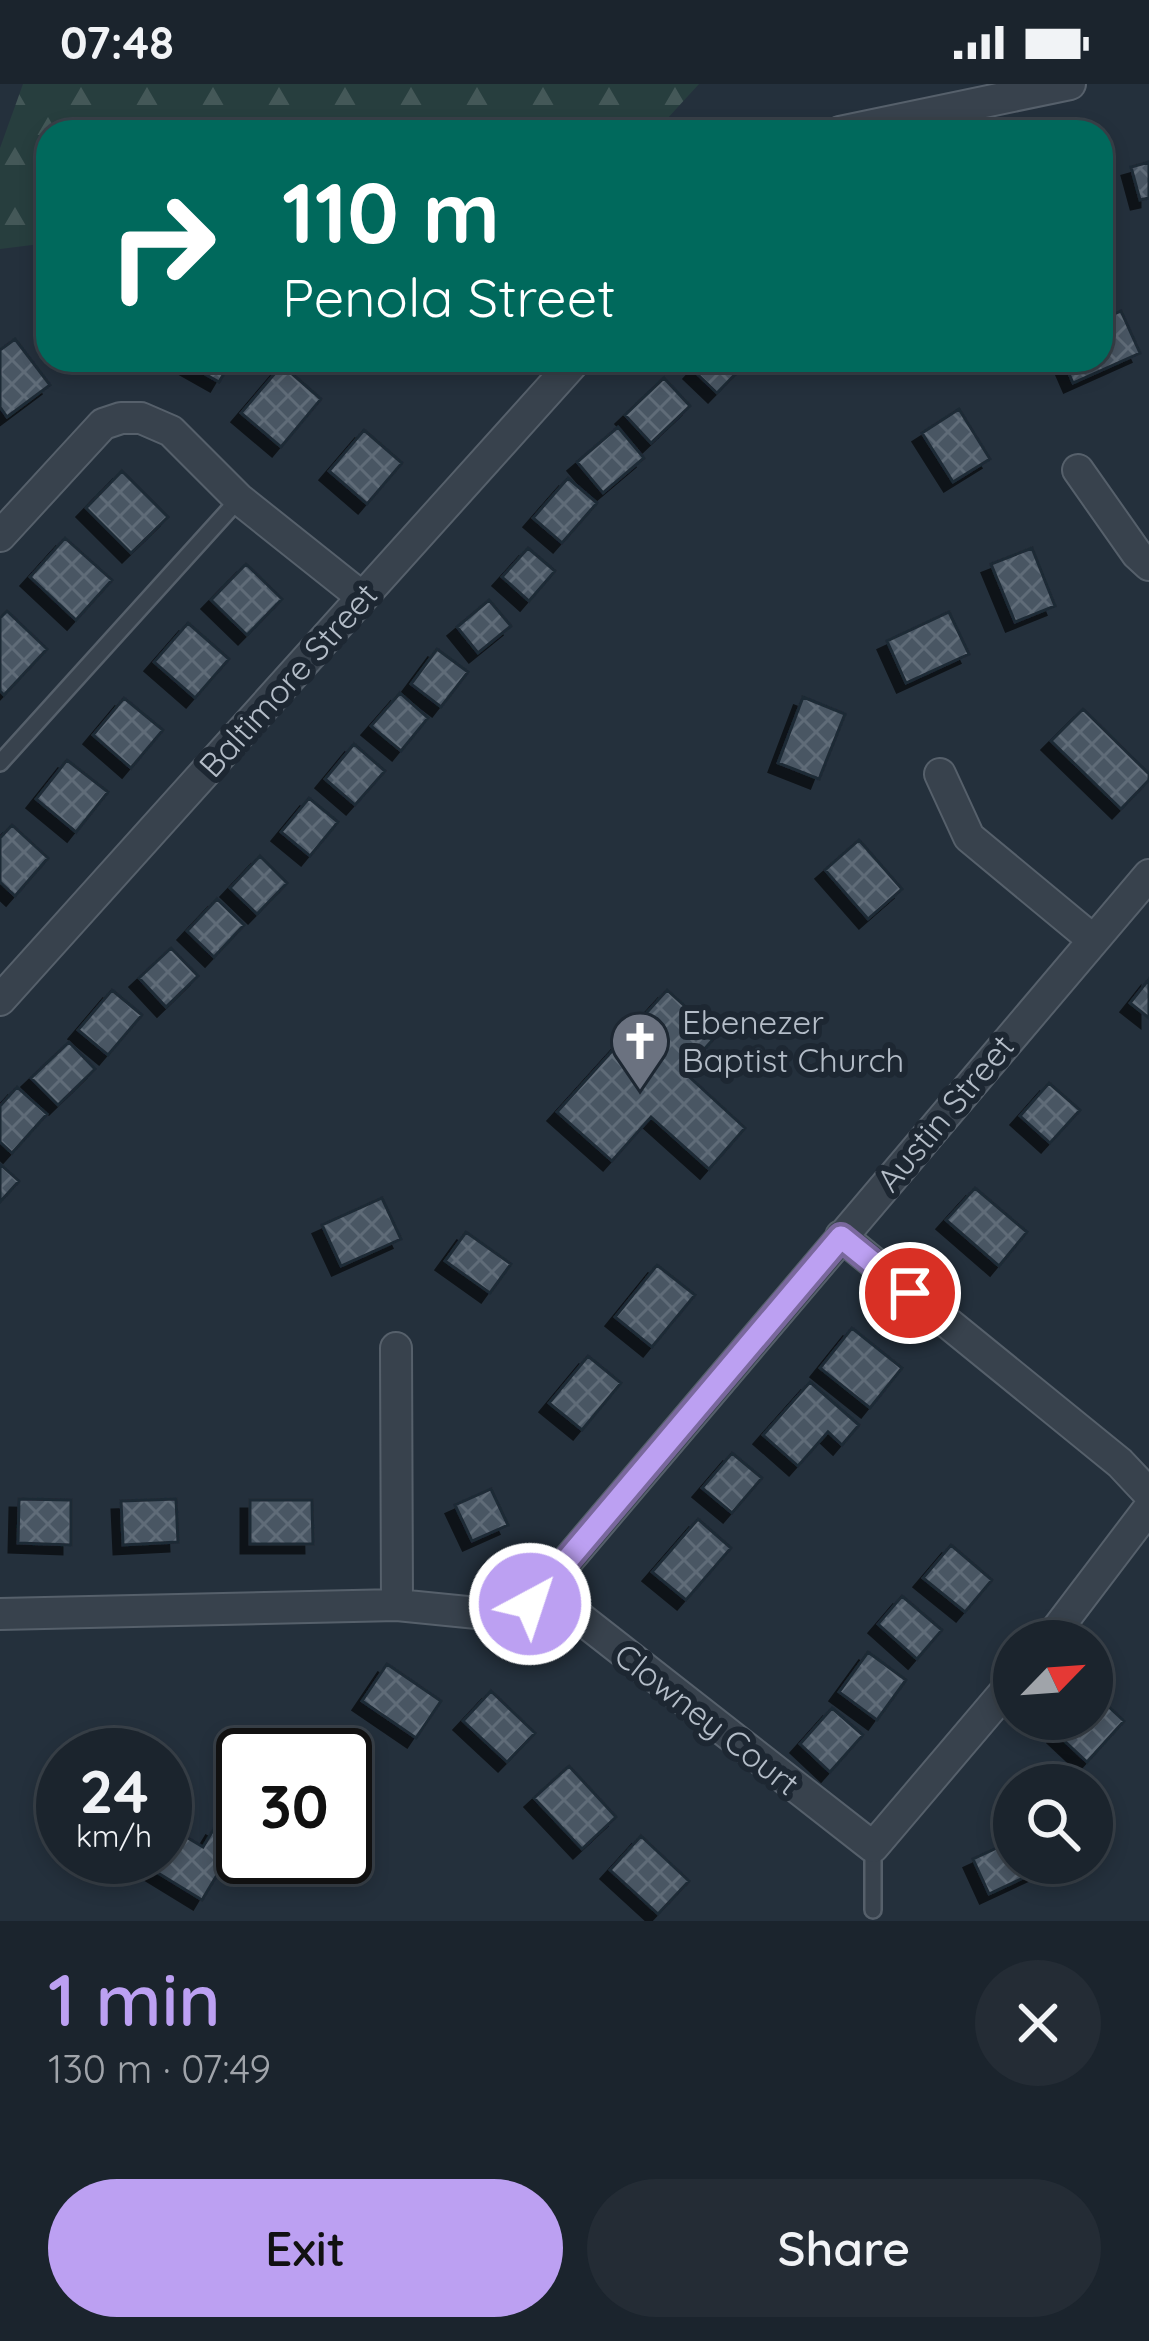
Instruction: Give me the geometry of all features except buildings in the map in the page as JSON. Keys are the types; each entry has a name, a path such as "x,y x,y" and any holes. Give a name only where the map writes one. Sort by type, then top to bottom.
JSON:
{"street":[{"path":"898,120 1070,84"},
{"name":"Baltimore Street","path":"0,1000 565,372"},
{"path":"0,536 103,424 140,418 171,431 238,499 362,597"},
{"path":"1078,470 1149,565"},
{"path":"940,774 969,837 1092,939"},
{"name":"Austin Street","path":"0,1614 397,1606 507,1616 530,1604 1149,874"},
{"path":"841,1237 1120,1463 1149,1494"},
{"path":"396,1348 397,1606"},
{"path":"1064,1620 1149,1508"},
{"name":"Clowney Court","path":"543,1588 873,1846"},
{"path":"873,1846 993,1706"}],"lane":[{"path":"0,764 238,499"},
{"path":"873,1846 873,1910"}],"green space":[{"path":"23,84 699,84 666,120 36,120 36,244 0,249 0,148"}],"place":[{"name":"Ebenezer Baptist Church","path":"640,1092"}],"route":[{"path":"530,1604 841,1237 910,1293"}]}
